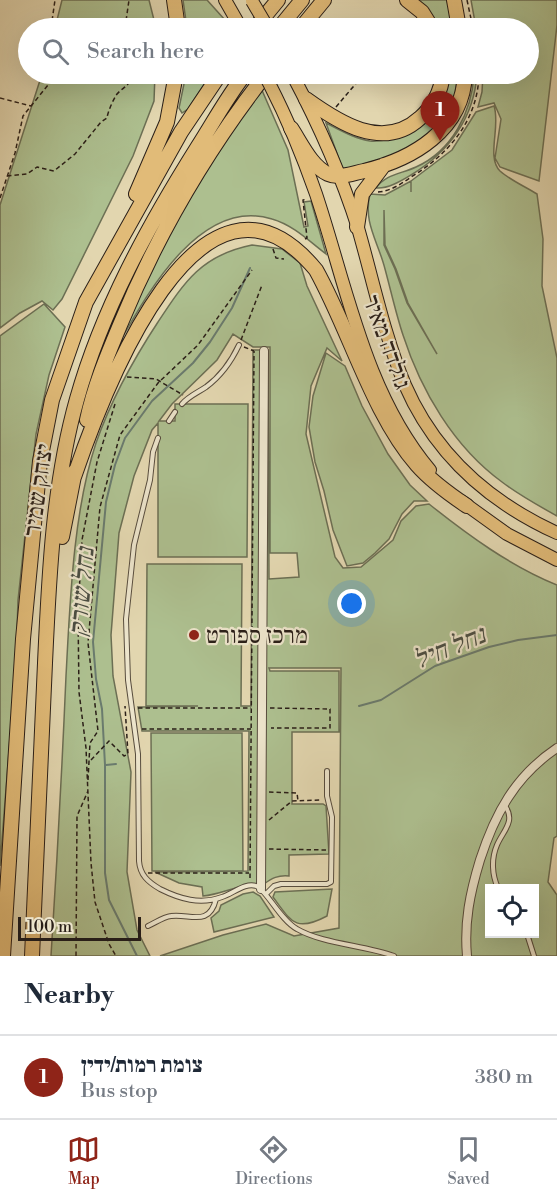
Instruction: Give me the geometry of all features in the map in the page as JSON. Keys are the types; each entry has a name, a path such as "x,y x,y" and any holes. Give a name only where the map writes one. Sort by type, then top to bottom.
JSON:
{"highway":[{"path":"174,0 177,18"},
{"path":"263,18 278,0"},
{"path":"287,18 302,0"},
{"path":"309,18 324,0"},
{"path":"313,13 332,0"},
{"path":"407,0 426,18"},
{"path":"454,0 457,18"},
{"path":"86,302 161,140 172,106 175,84"},
{"name":"יצחק שמיר","path":"3,956 23,639 40,461 52,400 86,302 181,132 213,84"},
{"name":"יצחק שמיר","path":"32,956 47,615 58,494 76,402 88,361 111,304 138,249 178,177 238,84"},
{"path":"44,682 60,549 89,411 100,375 135,290 180,199 244,101 260,84"},
{"path":"306,99 332,117 362,131 388,133 416,122 429,110 438,96 441,84"},
{"path":"291,128 310,158 330,175 340,176 384,165 414,152 429,143 442,131 451,120 459,103 463,84"},
{"path":"357,226 362,194 384,165"},
{"path":"74,477 99,408 116,370 155,300 182,265 208,243 224,234 252,230 278,237 291,244 316,270 372,390 400,442 430,478 467,506"}],"main road":[{"path":"225,0 235,18"},
{"path":"252,1 262,18"},
{"name":"גולדה מאיר","path":"270,84 291,128 315,193 357,325 381,393 394,421 438,480 467,506 507,534 557,560"},
{"name":"גולדה מאיר","path":"298,84 340,176 398,367 427,427 453,460 479,486 519,514 557,533"}],"street":[{"path":"264,351 262,708 264,891"},
{"path":"467,956 465,928 468,904 489,834 503,804 525,775 557,748"}],"lane":[{"path":"182,404 188,397 216,379 239,345"},
{"path":"169,421 175,412"},
{"path":"158,438 153,452 150,480 134,545 129,582 126,649 138,759 139,864 142,873 155,886 180,898 197,901 216,899 250,885 257,886 264,891 282,917 299,930 394,956"},
{"path":"264,891 281,884 330,884 332,880 331,810 327,800 327,771"},
{"path":"497,884 493,871 494,853 510,818 509,811 503,804"},
{"path":"148,926 170,916 201,917 210,911 216,899"},
{"path":"529,938 534,956"}],"path":[{"path":"52,18 55,0"},
{"path":"126,18 129,0"},
{"path":"467,0 471,18"},
{"path":"0,198 15,153 23,116 49,84"},
{"path":"7,176 27,174 37,167 54,171 75,154 92,132 107,118 108,111 117,95 129,84"},
{"path":"333,111 356,84"},
{"path":"0,98 32,106"},
{"path":"305,239 307,238 303,200 308,199"},
{"path":"273,247 272,251 276,258 281,260 288,257"},
{"path":"76,956 77,816 88,791 90,743 98,731 88,644 100,507 120,435 160,381 198,345 252,270"},
{"path":"250,885 254,351 239,345 262,285"},
{"path":"123,377 160,381 179,394 188,397"},
{"path":"116,399 97,462 82,540 78,613 79,692 86,748 95,902 109,944 116,956"},
{"path":"89,762 109,741 124,756 127,756 124,706 252,708"},
{"path":"262,708 330,709 330,728 262,728"},
{"path":"135,729 251,729"},
{"path":"262,792 297,793 298,801"},
{"path":"262,826 288,803 327,800"},
{"path":"262,849 332,850"},
{"path":"142,873 250,873"}],"green space":[{"path":"62,0 149,0 154,18 58,18"},
{"path":"183,0 207,0 223,18 186,18"},
{"path":"416,0 447,0 452,18 433,18"},
{"path":"471,0 557,0 557,25 539,181 500,167 495,158 501,119 494,103 478,107 482,84 539,84 539,18 474,18"},
{"path":"39,84 155,84 154,101 133,156 62,299 53,310 42,301 20,313 0,328 0,205"},
{"path":"184,84 204,84 188,109 182,113 179,108"},
{"path":"456,84 454,99 442,123 402,153 343,170 326,123 364,140 378,141 393,138 411,131 428,119 440,104 447,85"},
{"path":"473,84 476,84 471,105 448,145 425,166 411,175 390,186 376,188 389,177 429,160 450,141 464,116"},
{"path":"261,88 288,150 304,227 308,226 304,202 311,201 326,254 294,229 272,219 247,216 223,222 201,234 181,252 147,297 121,340 138,289 183,204"},
{"path":"494,106 496,165 504,174 537,194 543,239 542,286 557,358 557,516 502,482 469,452 441,416 419,377 403,335 368,214 370,194 385,195 411,181 452,150 476,112","holes":["384,210 385,245 396,269 408,303 437,354 407,303 384,245"]},
{"path":"252,245 282,249 300,263 307,286 342,361 327,348 311,386 306,434 335,557 343,568 361,567 393,540 401,521 416,506 429,504 490,549 523,569 557,585 557,836 554,838 548,882 557,895 557,956 160,956 223,935 266,924 294,936 339,928 341,668 269,668 270,671 339,671 339,732 292,732 292,804 323,804 326,806 329,854 289,855 289,876 275,877 264,884 249,885 203,896 202,887 179,883 155,872 248,871 249,731 142,731 138,707 198,706 146,706 147,564 242,564 241,706 251,706 253,350 268,350 269,579 299,577 297,553 270,553 270,347 253,347 233,334 217,360 172,404 159,421 175,421 175,404 248,404 247,557 158,557 158,423 152,430 134,476 119,533 111,635 113,676 131,772 127,872 137,930 150,956 51,956 71,588 77,528 88,470 102,427 140,351 186,282 207,263 220,255"},
{"path":"44,304 65,327 49,375 36,434 18,600 16,661 0,866 0,336"},
{"path":"326,353 345,366 362,406 388,454 410,485 427,501 414,501 402,514 389,539 375,553 363,563 347,566 333,530 315,462 309,427 313,396"},
{"path":"151,733 242,733 243,871 152,871"},
{"path":"332,889 327,916 308,924 295,922 273,897 275,892"},
{"path":"253,892 260,896 274,917 214,932 211,918 219,911 221,905 243,894"}],"waterway":[{"name":"נחל שורק","path":"137,956 109,900 105,873 105,765 102,709 96,679 93,642 106,502 115,465 125,438 152,401 193,363 210,342 232,308 250,268"},
{"name":"נחל חיל","path":"359,706 381,700 435,666 489,647 518,640 557,635"},
{"path":"106,765 116,764"}],"place":[{"name":"צומת רמות/ידין","path":"440,141"},
{"name":"מרכז ספורט","path":"194,635"}]}
